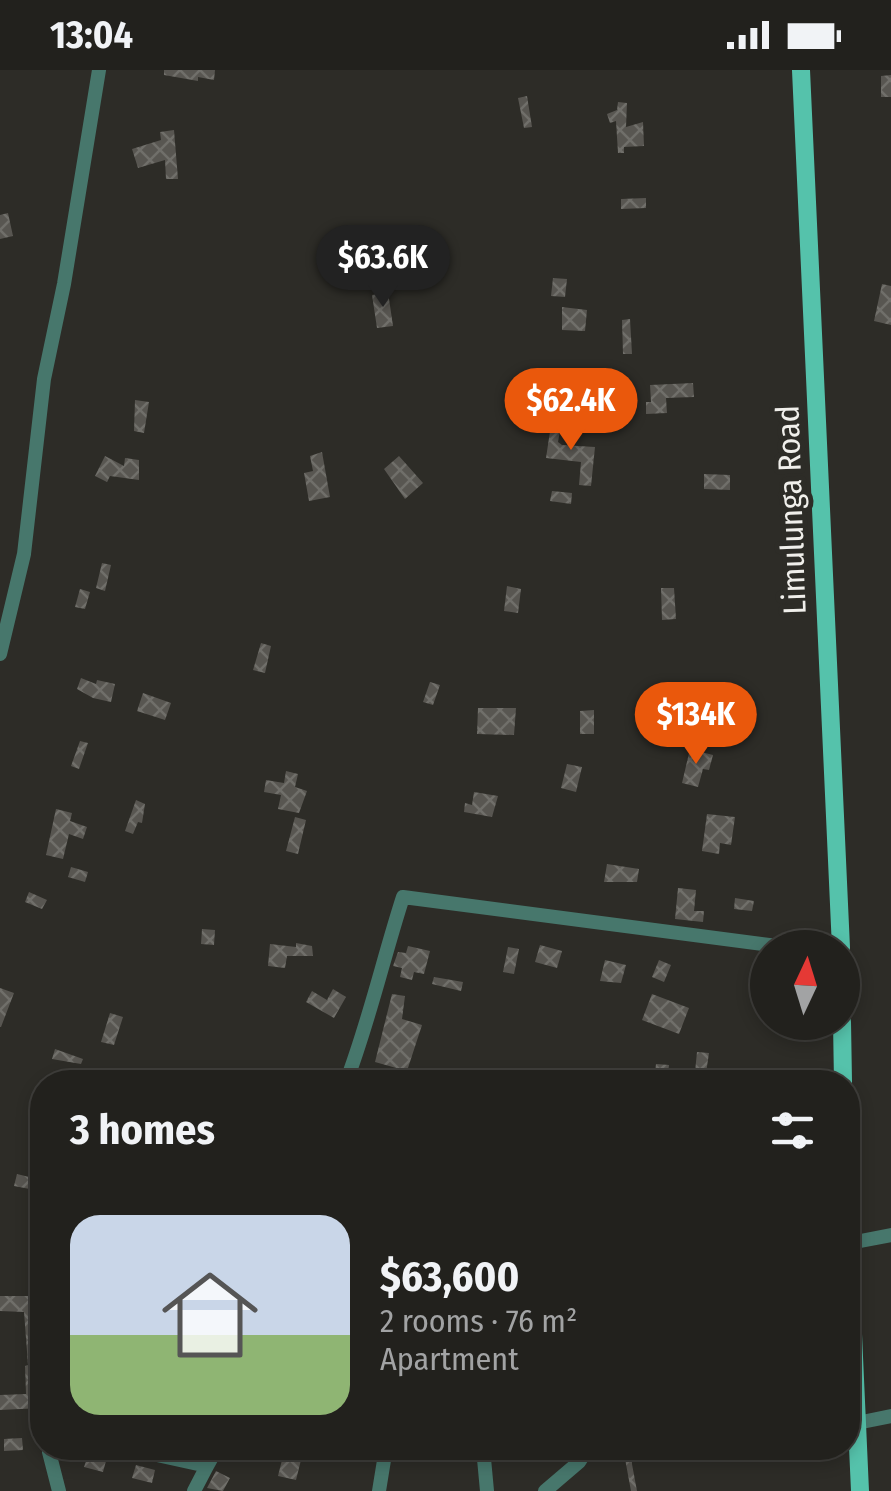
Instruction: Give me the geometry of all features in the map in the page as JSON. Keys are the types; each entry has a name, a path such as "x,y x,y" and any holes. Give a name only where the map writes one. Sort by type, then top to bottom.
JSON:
{"main road":[{"name":"Limulunga Road","path":"801,70 840,930"},
{"path":"842,1040 843,1070"},
{"path":"859,1460 860,1491"}],"street":[{"path":"0,654 24,554 44,379 64,284 99,70"},
{"path":"350,1070 403,896 750,942"},
{"path":"860,1236 891,1235"},
{"path":"860,1422 891,1416"},
{"path":"51,1460 59,1491"},
{"path":"179,1460 208,1466"},
{"path":"194,1491 211,1460"},
{"path":"379,1491 384,1460"},
{"path":"484,1460 487,1491"},
{"path":"544,1491 580,1460"}],"building":[{"path":"164,70 215,70 214,80 198,77 198,81 164,75"},
{"path":"891,75 891,97 881,97 881,76"},
{"path":"527,96 532,127 524,128 518,98"},
{"path":"618,102 627,103 626,127 643,122 644,146 624,147 624,153 618,153 616,121 610,123 607,114 617,110"},
{"path":"174,130 178,179 166,179 165,160 138,168 132,149 161,140 160,132"},
{"path":"646,198 646,208 621,209 621,199"},
{"path":"8,213 13,236 0,239 0,215"},
{"path":"553,278 567,279 565,297 551,296"},
{"path":"882,284 891,286 891,325 874,321"},
{"path":"388,292 393,326 377,328 372,295"},
{"path":"562,307 587,310 585,331 562,330"},
{"path":"630,319 632,354 623,354 622,320"},
{"path":"693,383 694,397 666,398 667,413 646,414 646,402 651,402 650,385"},
{"path":"135,400 149,402 144,433 134,431"},
{"path":"552,418 562,420 558,442 562,445 595,447 591,486 579,485 581,462 546,458"},
{"path":"322,452 330,497 309,501 304,473 313,471 310,456"},
{"path":"105,456 124,466 125,458 139,460 139,480 110,476 107,482 95,476"},
{"path":"399,456 423,483 405,499 384,469"},
{"path":"704,474 730,475 730,490 704,489"},
{"path":"552,491 572,493 571,504 550,501"},
{"path":"102,563 111,565 105,591 96,588"},
{"path":"507,586 521,589 518,613 504,611"},
{"path":"661,588 674,588 676,619 662,620"},
{"path":"80,589 90,592 85,609 75,607"},
{"path":"261,643 271,646 265,673 253,670"},
{"path":"81,678 96,684 97,680 115,684 111,702 77,689"},
{"path":"430,682 440,685 433,705 423,702"},
{"path":"143,693 171,703 165,720 137,711"},
{"path":"478,708 516,708 514,735 477,734"},
{"path":"594,710 594,734 580,734 580,711"},
{"path":"80,741 88,743 79,769 71,766"},
{"path":"690,749 713,755 709,770 703,769 698,787 682,783"},
{"path":"567,764 582,767 576,792 561,788"},
{"path":"286,771 298,774 295,787 307,791 299,813 278,809 281,795 264,792 266,780 284,783"},
{"path":"474,792 498,796 492,817 464,812 465,803 472,805"},
{"path":"136,800 145,804 142,823 138,822 133,834 125,831"},
{"path":"56,809 72,813 70,821 87,827 83,839 69,834 63,859 46,855"},
{"path":"707,814 735,817 731,845 720,843 719,854 702,851"},
{"path":"295,817 306,820 298,854 286,851"},
{"path":"607,864 639,869 637,882 604,882"},
{"path":"71,867 88,872 85,882 68,877"},
{"path":"678,888 696,890 694,911 704,911 703,922 675,919"},
{"path":"29,892 47,900 42,909 25,902"},
{"path":"735,898 754,901 752,911 734,909"},
{"path":"202,929 215,930 214,945 201,944"},
{"path":"296,943 312,946 313,956 287,956 285,968 268,966 270,944 296,947"},
{"path":"540,945 562,951 557,968 535,962"},
{"path":"408,946 430,951 424,974 414,972 412,980 400,977 402,968 393,966 398,952 406,953"},
{"path":"508,947 519,949 514,974 503,972"},
{"path":"605,960 626,965 621,983 600,981"},
{"path":"659,960 671,965 664,982 652,977"},
{"path":"434,977 463,982 461,991 432,984"},
{"path":"0,988 14,993 1,1027 0,1027"},
{"path":"333,989 346,997 334,1018 306,1002 312,991 327,1000"},
{"path":"392,994 405,996 402,1019 422,1025 407,1070 375,1062"},
{"path":"652,994 689,1008 679,1034 642,1020"},
{"path":"110,1013 123,1017 114,1045 101,1042"},
{"path":"55,1049 83,1059 81,1064 52,1059"},
{"path":"697,1052 709,1053 706,1070 695,1070"},
{"path":"656,1064 669,1065 668,1070 655,1070"},
{"path":"17,1174 30,1177 30,1189 14,1186"},
{"path":"0,1296 30,1296 30,1409 0,1410 0,1395 26,1394 28,1365 24,1312 0,1311"},
{"path":"22,1438 23,1450 4,1451 4,1439"},
{"path":"282,1460 301,1460 296,1480 278,1476"},
{"path":"625,1460 631,1460 637,1491 631,1491"},
{"path":"86,1461 106,1461 103,1472 84,1467"},
{"path":"136,1465 155,1470 152,1483 132,1478"},
{"path":"216,1471 230,1478 223,1491 207,1488"}]}
